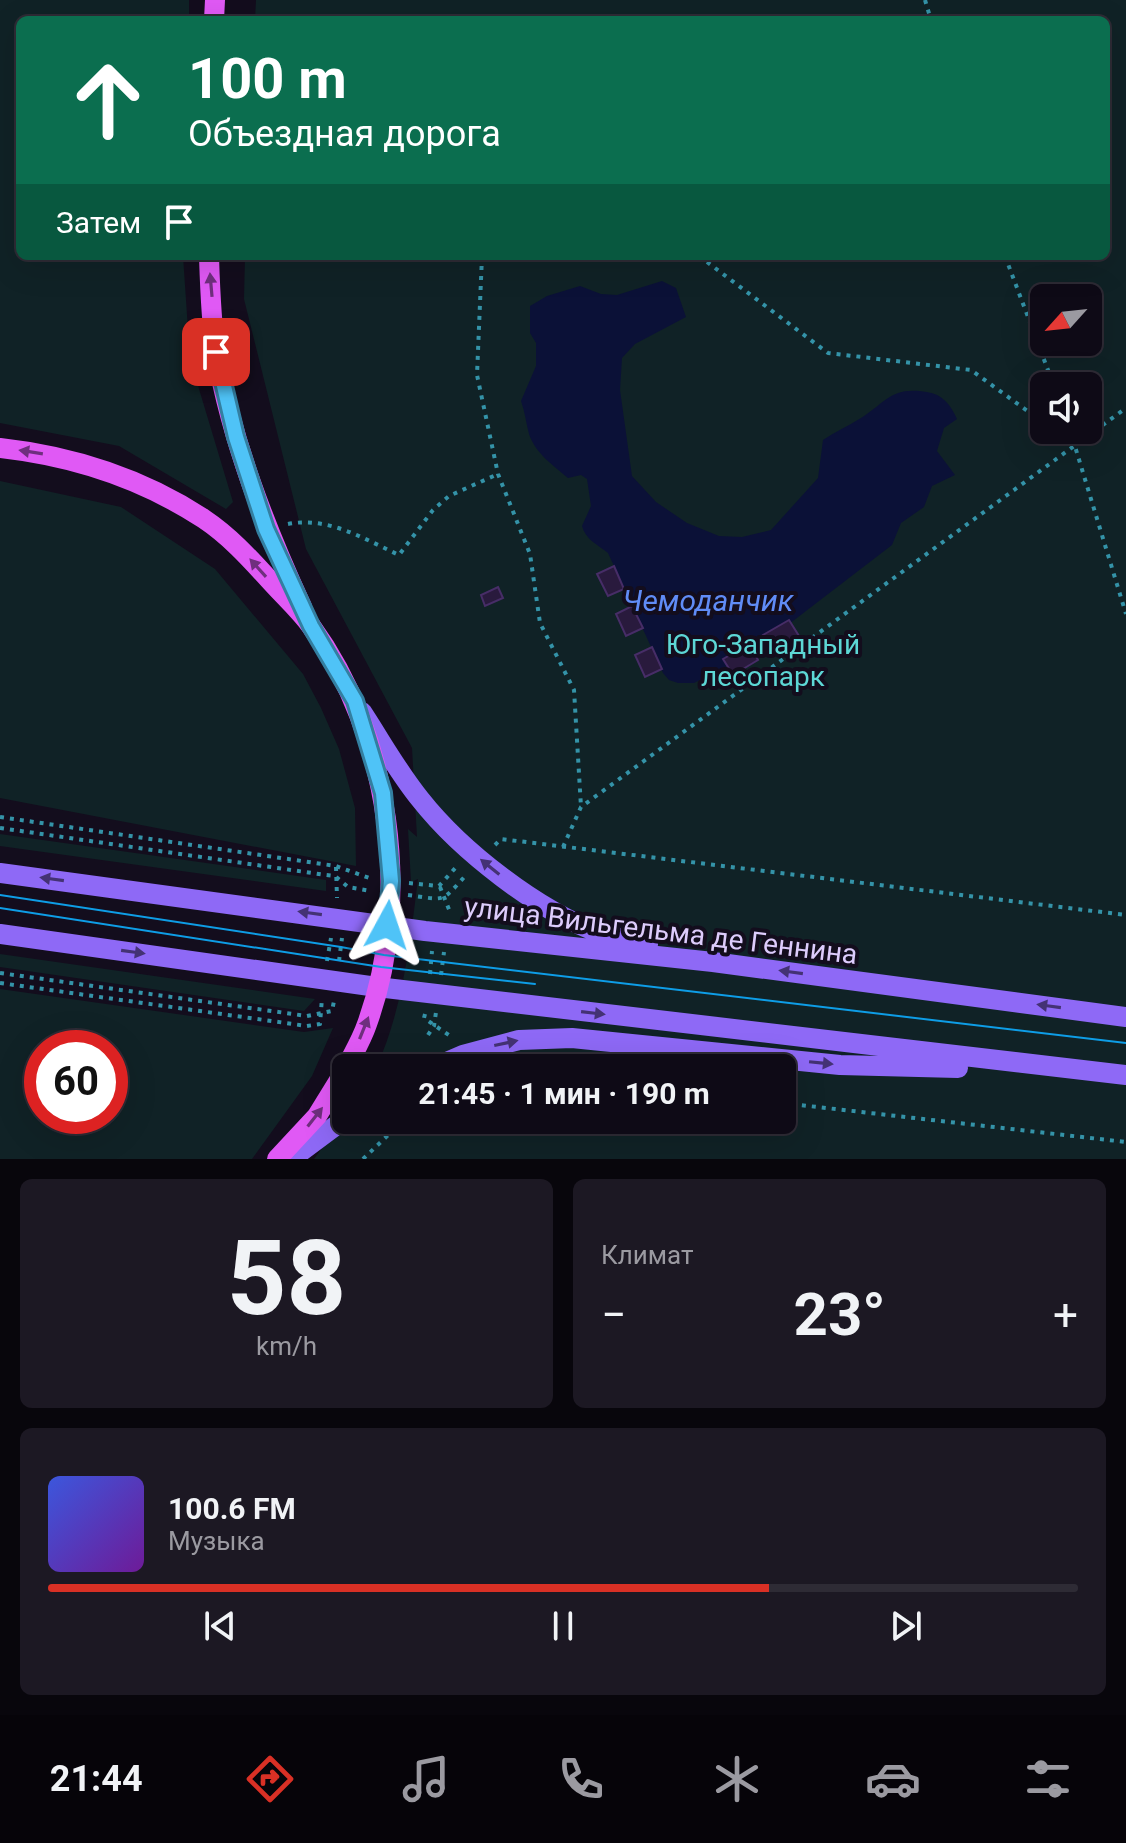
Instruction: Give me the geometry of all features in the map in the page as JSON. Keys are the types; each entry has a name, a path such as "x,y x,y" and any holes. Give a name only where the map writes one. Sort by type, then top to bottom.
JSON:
{"main road":[{"path":"209,260 216,352 236,437 266,529 311,626 355,701 420,799 476,856 526,894 600,933 713,962"},
{"path":"0,448 34,452 128,478 204,519 243,551 311,626"},
{"path":"353,1054 367,1024 377,987 391,887 383,793 355,701"},
{"name":"улица Вильгельма де Геннина","path":"0,873 448,933 713,962 1126,1017"},
{"path":"0,934 377,987 1126,1075"},
{"path":"466,1054 505,1043 572,1038 731,1054"},
{"path":"796,1061 840,1065 1086,1071"},
{"path":"277,1159 317,1116 332,1091"},
{"path":"291,1159 332,1128"}],"path":[{"path":"482,260 477,375 498,474 530,554 540,623 574,690 581,807 563,847"},
{"path":"704,260 828,353 971,370 1030,413"},
{"path":"1007,260 1049,372"},
{"path":"581,807 1126,408"},
{"path":"1072,444 1076,447"},
{"path":"1075,444 1126,614"},
{"path":"266,529 299,522 331,524 399,555 433,510 449,496 498,474"},
{"path":"0,817 336,866 440,901 476,856"},
{"path":"0,828 335,876 348,887 439,886 501,839 1126,915"},
{"path":"0,983 307,1026 320,1024 331,980 340,917 336,866"},
{"path":"428,1035 434,1026 450,911 439,886"},
{"path":"0,973 307,1016 332,1011 331,980 340,917"},
{"path":"796,1105 1126,1142"},
{"path":"363,1159 389,1134"}],"green space":[{"path":"0,0 189,0 189,16 16,16 16,260 183,260 190,359 233,502 226,509 119,446 0,423"},
{"name":"Юго-Западный лесопарк","path":"256,0 1126,0 1126,1159 314,1159 333,1134 796,1134 796,1054 382,1054 399,999 418,879 411,882 408,829 417,837 412,748 306,549 244,299 245,260 1110,260 1110,16 255,16"},
{"path":"0,481 121,507 215,569 303,674 321,708 339,749 355,808 356,866 0,798"},
{"path":"0,834 326,880 326,891 0,846"},
{"path":"0,954 315,999 304,1011 0,967"},
{"path":"0,989 304,1032 333,1028 312,1076 252,1159 0,1159"}],"water":[{"name":"Чемоданчик","path":"662,281 676,288 686,317 635,344 622,358 620,390 632,476 656,502 687,523 719,536 742,537 771,530 818,478 823,440 898,393 915,391 937,395 949,405 957,419 944,428 937,451 955,475 932,486 924,507 901,523 892,545 746,657 694,683 678,683 669,680 663,673 608,553 586,535 582,526 591,506 587,479 581,475 568,478 540,453 529,434 521,401 536,366 536,343 530,333 530,306 547,296 580,286 601,294 617,295"}],"building":[{"path":"614,566 624,589 608,596 597,574"},
{"path":"498,587 503,598 485,606 481,595"},
{"path":"632,606 643,628 626,636 616,614"},
{"path":"789,620 799,636 773,652 763,635"},
{"path":"749,644 758,660 733,675 723,659"},
{"path":"652,647 662,669 645,677 635,655"}],"tram line":[{"path":"0,895 384,955 1126,1043"},
{"path":"0,908 381,967 535,984"}],"route":[{"path":"216,352 236,437 266,529 311,626 355,701 383,793 391,881 387,925"}]}
